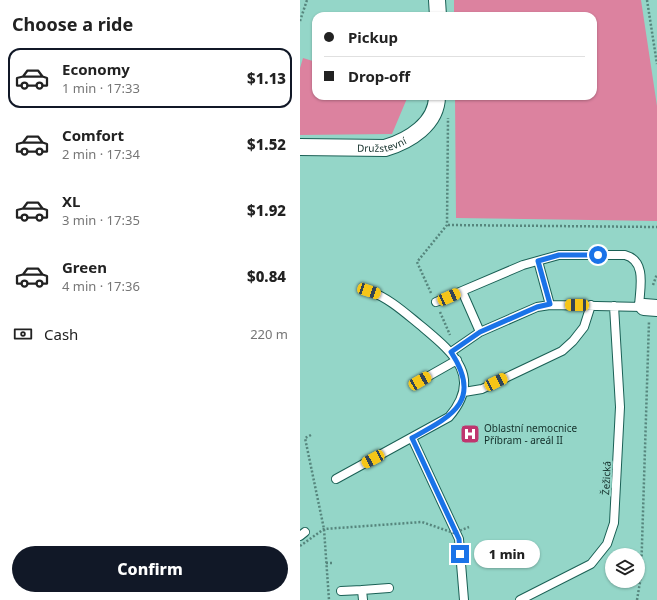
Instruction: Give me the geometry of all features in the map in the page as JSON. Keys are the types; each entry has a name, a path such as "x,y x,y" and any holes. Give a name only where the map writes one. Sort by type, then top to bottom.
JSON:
{"street":[{"path":"437,0 438,12"},
{"name":"Družstevní","path":"300,148 385,148 396,145 422,128 435,111 436,100"}],"lane":[{"path":"436,302 523,265 559,255 624,255 632,258 638,263 648,308 550,304 537,307 480,332 453,350"},
{"path":"538,261 550,304"},
{"path":"336,479 449,417 459,405 464,392 463,377 453,350 401,309 381,295 369,291"},
{"path":"462,291 480,332"},
{"path":"464,392 482,389 562,350 573,341 584,327 591,305"},
{"name":"Žežická","path":"520,600 591,564 607,544 614,523 620,407 614,306"},
{"path":"420,381 457,360"},
{"path":"412,438 459,539 464,600"},
{"path":"341,591 389,588"},
{"path":"362,590 363,600"}],"path":[{"path":"300,21 307,0"},
{"path":"647,0 657,64"},
{"path":"448,112 447,225 417,262 436,302 453,350"},
{"path":"447,225 657,227"},
{"path":"637,600 641,576 648,308"},
{"path":"311,435 305,438 324,529 329,600"},
{"path":"300,546 324,529 422,522 454,533 469,527"},
{"path":"326,563 333,563"}],"shaded area":[{"path":"454,0 641,0 657,106 657,221 456,218 455,100 597,100 597,12 454,12"},
{"path":"303,58 312,61 312,100 406,100 392,134 300,135 300,68"}],"place":[{"name":"Oblastní nemocnice Příbram - areál II","path":"470,434"}],"route":[{"path":"460,554 459,539 412,438 449,417 459,405 464,392 463,377 457,360 451,352 480,332 537,307 550,304 538,261 559,255 598,255"}]}
